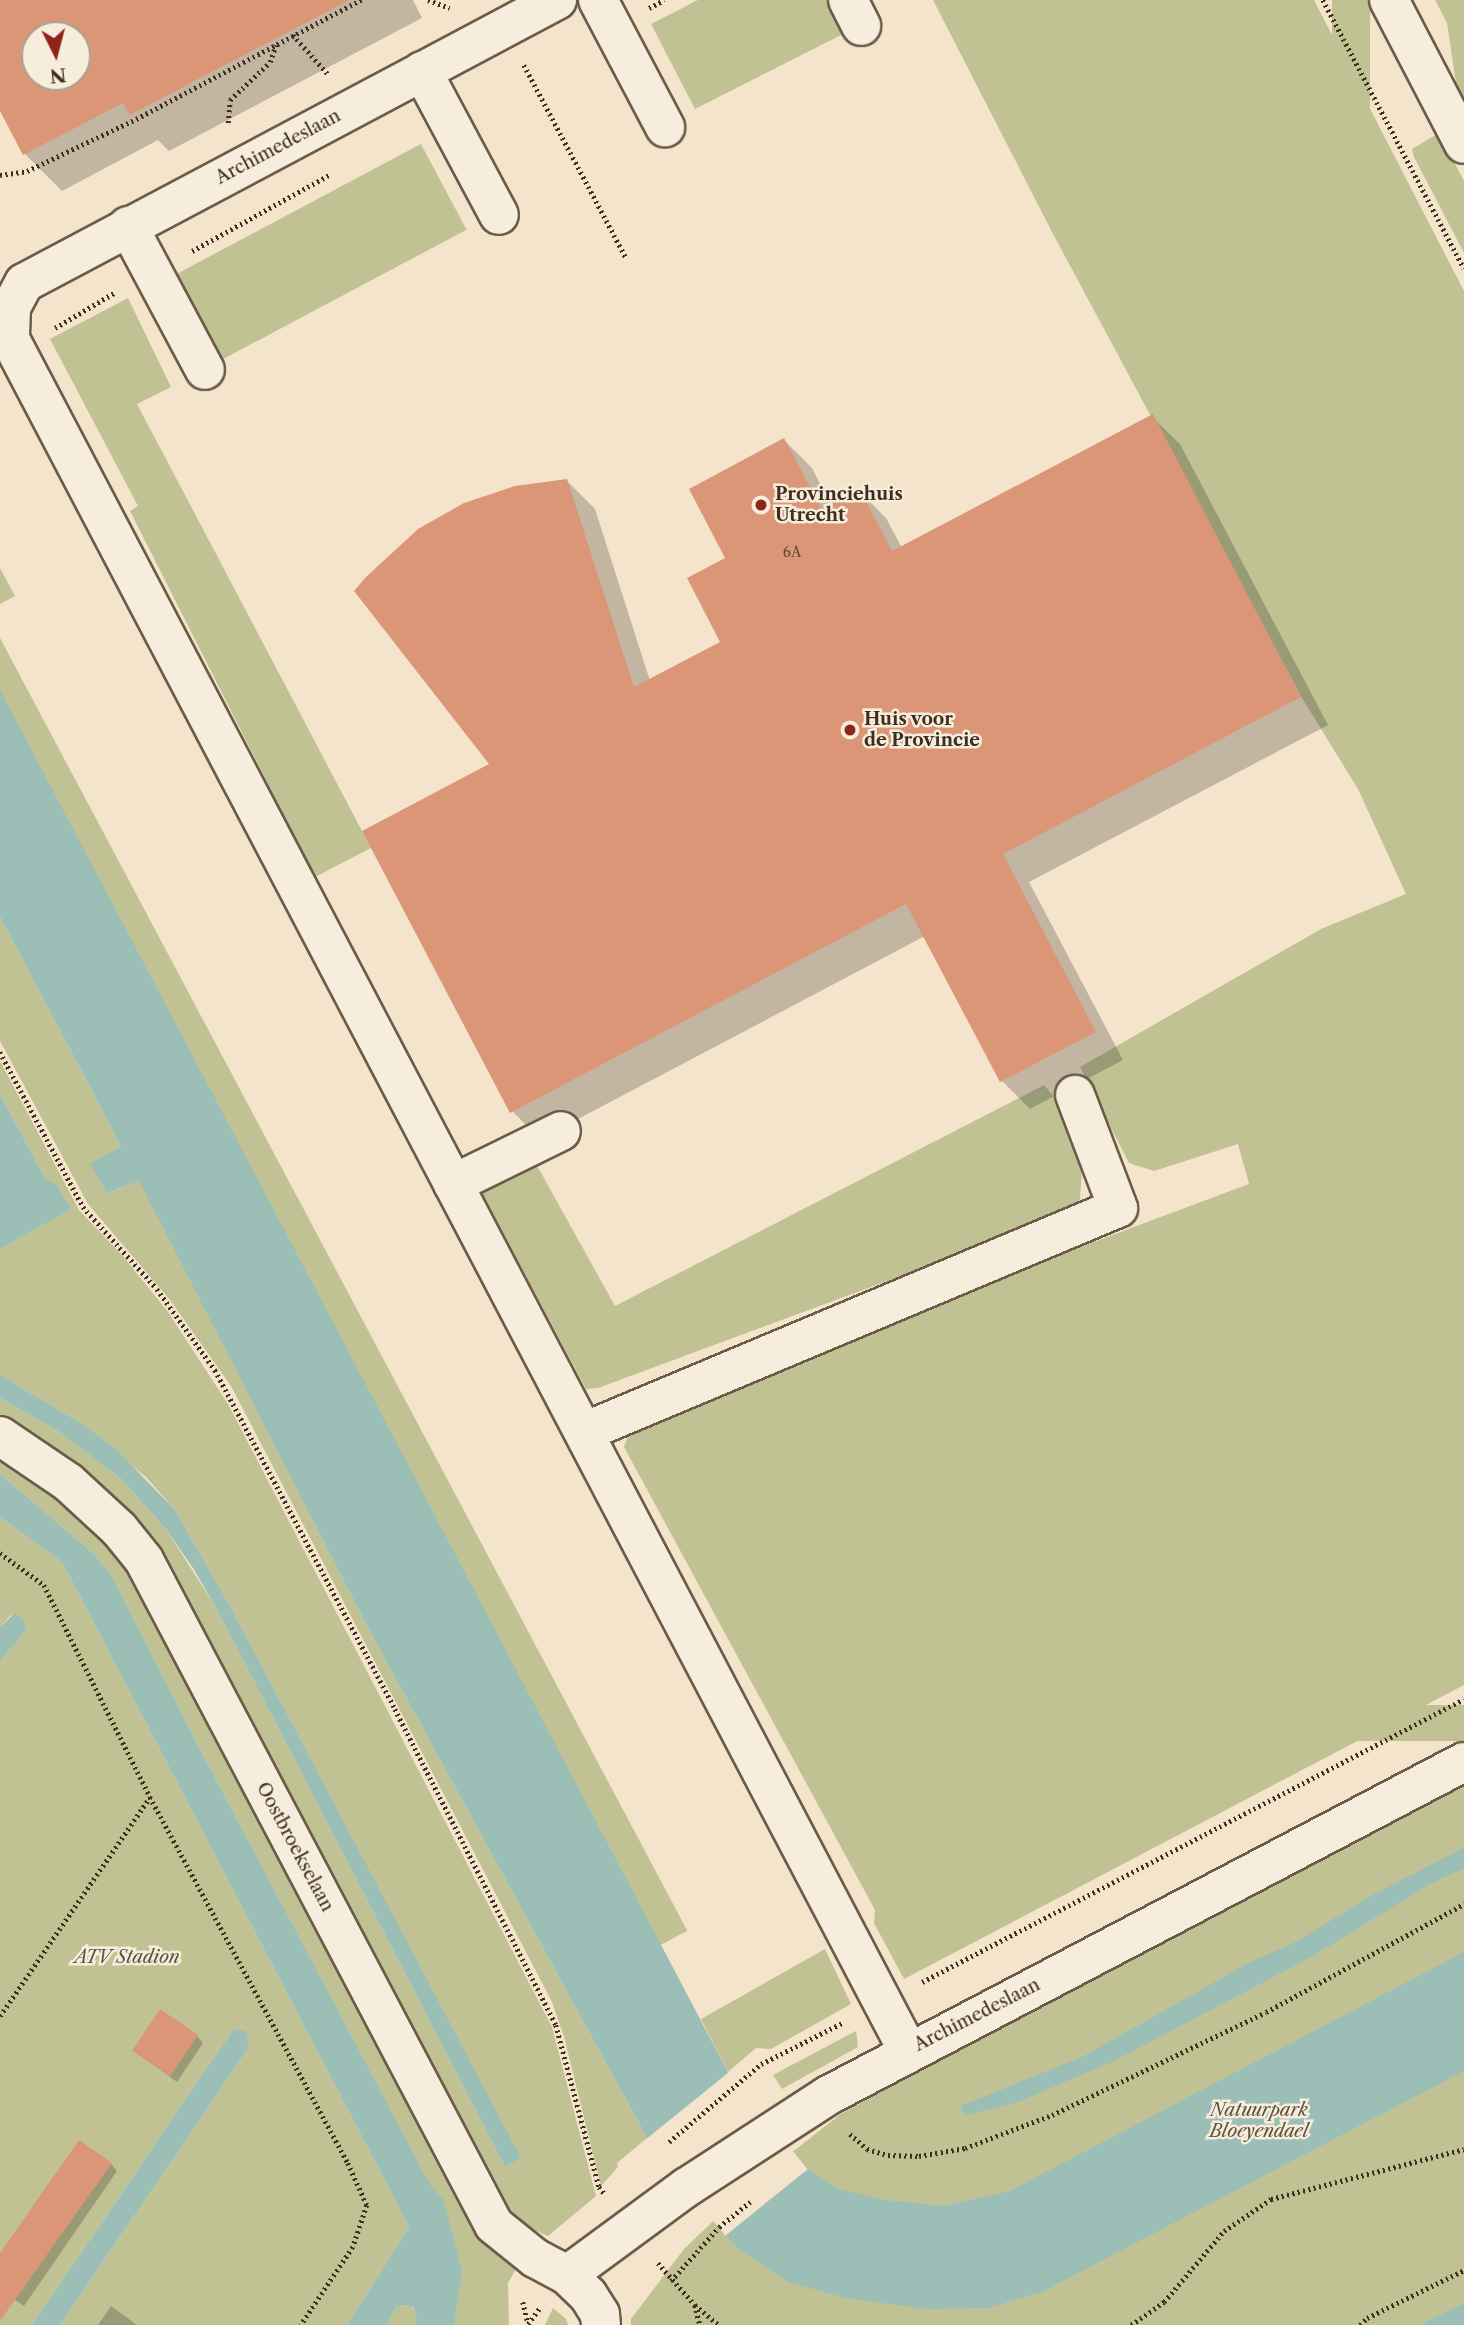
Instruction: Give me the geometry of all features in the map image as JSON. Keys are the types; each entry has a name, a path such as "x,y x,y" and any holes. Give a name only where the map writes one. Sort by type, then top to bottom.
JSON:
{"street":[{"name":"Archimedeslaan","path":"453,1184 13,349 10,339 10,307 24,283 558,0"},
{"path":"598,0 675,122 626,0"},
{"path":"1389,0 1464,144"},
{"path":"412,76 489,220"},
{"path":"118,231 194,375"},
{"path":"584,1432 1118,1208 1075,1095"},
{"path":"561,1131 453,1184 908,2051"},
{"name":"Oostbroekselaan","path":"0,1436 68,1482 119,1529 144,1560 494,2225 535,2258 567,2275"},
{"name":"Archimedeslaan","path":"567,2275 687,2187 827,2096 908,2051 1464,1762"},
{"path":"567,2275 588,2295 600,2314 601,2325"}],"path":[{"path":"0,176 27,172 136,119 361,0"},
{"path":"1323,0 1464,268"},
{"path":"505,27 626,258"},
{"path":"223,176 230,100 271,62 276,44"},
{"path":"0,1052 83,1207 157,1290 215,1370 330,1586 556,2025 599,2186 606,2196"},
{"path":"0,1553 44,1585 150,1797 348,2163 366,2205 353,2246 300,2325"},
{"path":"668,2143 761,2064 1464,1699"},
{"path":"0,2016 150,1797"},
{"path":"827,2096 851,2136 867,2149 888,2155 919,2156 965,2148 1052,2115 1266,2012 1464,1904"},
{"path":"1131,2325 1164,2302 1224,2231 1271,2199 1464,2149"},
{"path":"671,2281 719,2227"},
{"path":"1360,2325 1367,2318 1464,2270"},
{"path":"695,2305 699,2325"}],"green space":[{"path":"698,0 835,0 851,30 695,109 651,24"},
{"path":"933,0 1314,0 1464,291 1464,1685 904,1979 874,1923 875,1910 624,1447 631,1428 976,1286 1249,1184 1238,1144 1154,1171 1129,1163 1080,1067 1321,929 1406,894 1358,789 1302,698 1052,232"},
{"path":"1332,0 1370,0 1370,157 1332,157"},
{"path":"1435,0 1464,0 1464,105 1457,90 1447,23"},
{"path":"1439,133 1464,181 1464,253 1412,149"},
{"path":"421,144 467,230 218,362 172,276"},
{"path":"128,298 171,387 137,404 371,848 315,877 130,511 138,506 50,339"},
{"path":"0,568 15,596 0,604"},
{"path":"0,638 687,1931 641,1955 0,749"},
{"path":"0,917 121,1146 91,1164 119,1189 139,1180 369,1630 647,2138 617,2163 618,2167 601,2186 564,2037 552,2002 231,1386 170,1300 88,1204 0,1041"},
{"path":"0,1061 79,1210 122,1255 168,1312 228,1404 552,2027 596,2196 548,2236 523,2225 508,2211 215,1665 0,1420 0,1398 58,1431 120,1478 165,1528 214,1604 505,2167 520,2158 228,1602 175,1510 146,1477 76,1420 0,1375 0,1249 70,1209 46,1180 0,1094"},
{"path":"1044,1085 1068,1113 1082,1168 1080,1200 1036,1226 598,1388 586,1389 480,1189 535,1162 615,1306"},
{"path":"0,1451 38,1476 104,1537 136,1580 517,2267 508,2283 509,2325 454,2325 443,2199 428,2182 112,1576 93,1553 0,1474"},
{"name":"ATV Stadion","path":"0,1517 62,1562 409,2227 347,2325 60,2325 248,2049 237,2029 232,2031 32,2325 0,2325 0,1662 26,1630 11,1615 0,1627"},
{"path":"848,1705 1464,1705 1464,1741 848,1741"},
{"name":"Natuurpark Bloeyendael","path":"1464,1780 1464,2325 631,2325 631,2319 684,2249 753,2183 842,2113"},
{"path":"825,1949 851,2004 771,2049 756,2048 728,2072 701,2019"},
{"path":"856,2031 858,2047 782,2089 773,2075"},
{"path":"396,2307 412,2307 418,2318 414,2325 387,2325"},
{"path":"553,2308 566,2319 568,2325 545,2325"}],"water":[{"path":"0,690 728,2072 808,2169 836,2188 884,2200 944,2206 1010,2191 1464,1952 1464,2071 1042,2292 988,2308 926,2309 845,2298 789,2282 737,2248 647,2138 369,1630 139,1181 107,1193 90,1164 121,1146 0,917"},
{"path":"0,1094 46,1180 56,1184 71,1209 0,1249"},
{"path":"0,1375 76,1420 115,1448 175,1510 228,1602 521,2158 505,2167 193,1568 165,1528 120,1478 58,1431 0,1398"},
{"path":"0,1474 93,1553 112,1576 191,1732 428,2181 443,2199 462,2270 454,2325 414,2325 417,2318 413,2307 405,2305 396,2307 387,2325 347,2325 409,2227 62,1562 0,1517"},
{"path":"15,1613 24,1620 26,1630 0,1662 0,1627"},
{"path":"1464,1848 1464,1868 1432,1883 1316,1954 1112,2062 1018,2102 968,2115 962,2111 961,2106 1084,2056 1250,1962 1298,1941 1372,1895"},
{"path":"237,2029 247,2032 248,2049 60,2325 32,2325 232,2031"},
{"path":"1464,2304 1464,2325 1420,2325 1456,2307"}],"pier":[{"path":"729,2072 808,2169 725,2236 647,2139"}],"building":[{"path":"0,0 349,0 130,115 123,103 23,155 0,111"},
{"name":"Huis voor de Provincie","path":"1153,414 1301,697 1003,854 1096,1032 1000,1082 906,904 510,1113 362,831 489,764 354,591 366,577 418,529 464,503 515,486 567,479 634,687 720,642 687,578 725,558 689,489 784,438 821,508 859,488 892,551"},
{"path":"160,2009 198,2035 170,2076 132,2050"},
{"path":"79,2140 112,2163 0,2321 0,2253"}],"place":[{"name":"Provinciehuis Utrecht","path":"761,505"},
{"name":"Huis voor de Provincie","path":"850,730"}]}
